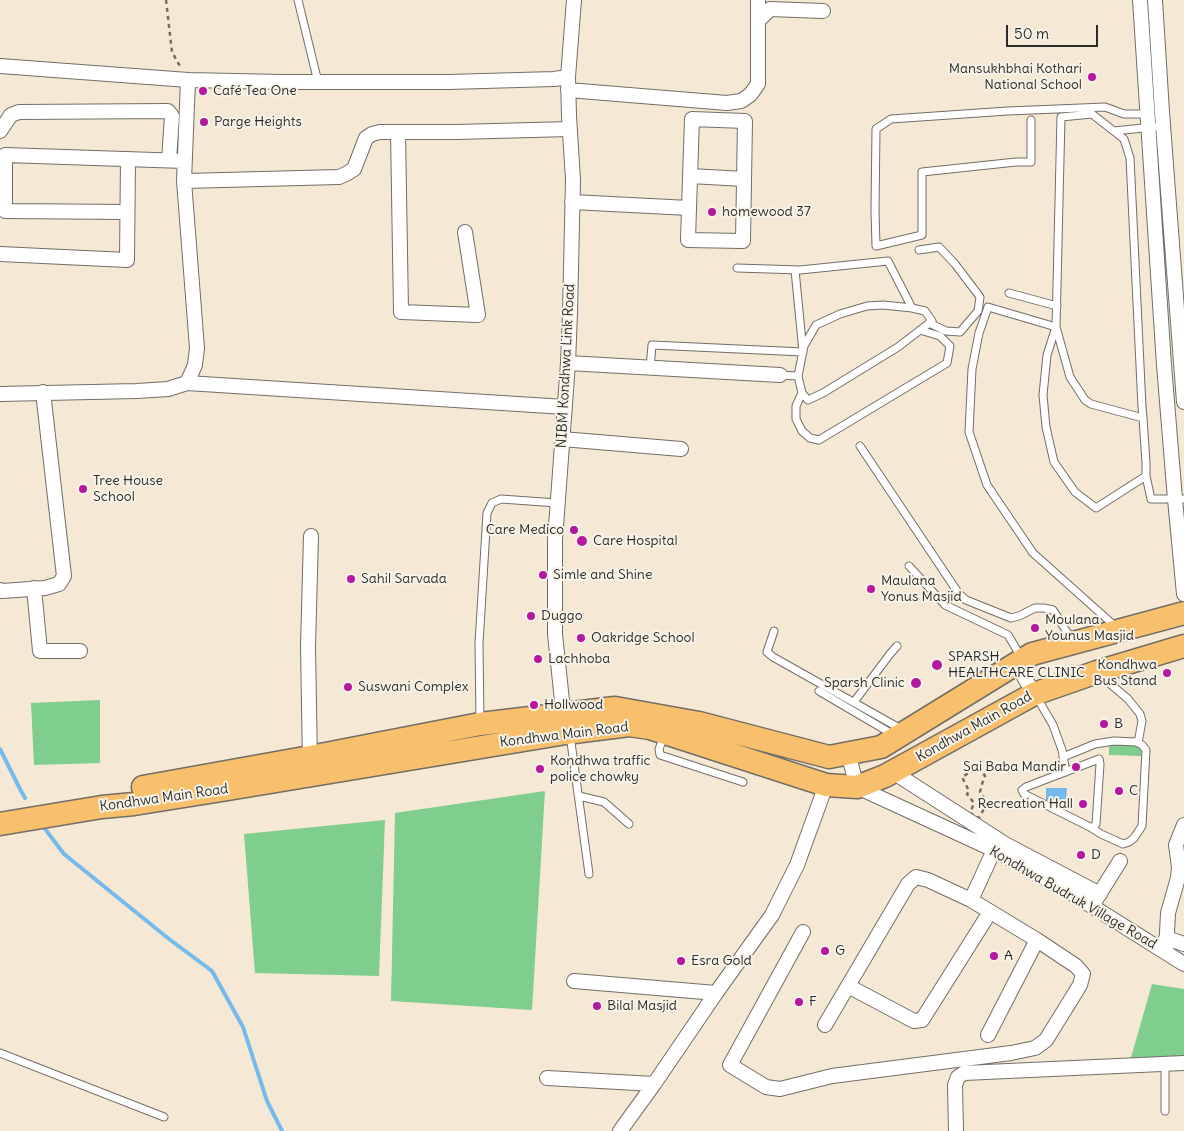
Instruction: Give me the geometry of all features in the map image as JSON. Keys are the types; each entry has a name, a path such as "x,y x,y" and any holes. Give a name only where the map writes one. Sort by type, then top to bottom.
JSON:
{"main road":[{"name":"Kondhwa Main Road","path":"0,809 310,766 566,726 615,708 698,723 829,757 881,747 1032,654 1184,613"},
{"name":"Kondhwa Main Road","path":"0,824 144,802 310,766 480,724 629,725 650,728 826,785 857,787 893,772 1034,694 1097,672 1184,646"}],"street":[{"name":"NIBM Kondhwa Link Road","path":"566,726 555,634 555,540 568,363 573,180 568,84 574,0"},
{"path":"0,66 188,80 448,82 554,79 568,84 727,103 741,101 750,95 758,84 758,0"},
{"path":"1140,0 1164,365 1179,499 1184,594"},
{"path":"1155,0 1162,119 1184,402"},
{"path":"758,21 770,9 823,11"},
{"path":"187,382 195,366 198,348 184,181 188,80"},
{"path":"0,131 11,115 19,112 168,111 172,116 169,160"},
{"path":"692,119 746,121 743,241 688,240 690,176 692,119"},
{"path":"184,181 339,177 354,169 366,138 380,132 570,129"},
{"path":"398,132 401,312 478,315 465,232"},
{"path":"127,212 3,211 5,155 184,161"},
{"path":"0,254 127,260 128,160"},
{"path":"690,176 744,179"},
{"path":"572,202 689,208"},
{"path":"568,363 780,375"},
{"path":"0,394 168,389 187,382 565,407"},
{"path":"0,590 45,588 59,584 64,576 43,392"},
{"path":"562,439 681,449"},
{"path":"310,766 308,646 311,536"},
{"path":"34,588 40,651 80,651"},
{"path":"1019,661 1034,694"},
{"path":"848,753 857,787"},
{"path":"893,772 1096,900 1120,861"},
{"path":"620,1131 772,915 797,865 826,785"},
{"name":"Kondhwa Budruk Village Road","path":"857,787 994,850 1063,888 1096,900 1184,964"},
{"path":"1166,952 1168,913 1181,879 1176,846 1184,825"},
{"path":"971,900 994,850"},
{"path":"803,932 730,1065 766,1087 780,1089 832,1076 1010,1053 1035,1048 1046,1040 1080,985 1083,974 1076,966 1037,940 971,900 928,880 916,877 908,884 825,1025"},
{"path":"848,986 914,1021 922,1020 990,912"},
{"path":"1166,938 1184,944"},
{"path":"988,1035 1037,940"},
{"path":"574,981 716,993"},
{"path":"956,1131 955,1085 958,1077 964,1073 1184,1063"},
{"path":"547,1078 654,1084"}],"lane":[{"path":"298,0 318,82"},
{"path":"1031,120 1031,162 922,172 922,235 876,246 876,129 891,119 1105,107 1147,121 1162,119"},
{"path":"1146,476 1096,508 1075,492 1054,462 1046,427 1043,395 1047,355 1056,327 1061,117 1092,114 1124,139 1130,158 1146,476 1151,499 1179,499"},
{"path":"1114,131 1147,121 1162,119"},
{"path":"919,250 939,247 955,264 980,297 978,311 960,332 946,331 929,323"},
{"path":"737,268 795,270 888,260 912,308"},
{"path":"795,270 803,352"},
{"path":"1009,293 1057,306"},
{"path":"883,305 912,308 924,311 932,321 898,347 823,393 808,400 802,393 798,376 804,346 816,325 840,314 867,306 883,305"},
{"path":"1056,327 988,307 979,333 972,369 969,432 987,485 1033,553 1120,631"},
{"path":"1056,327 1070,377 1085,400 1091,404 1143,418"},
{"path":"802,393 796,406 796,419 802,431 810,438 819,440 947,363 950,346 940,336 920,330"},
{"path":"650,368 652,345 803,352"},
{"path":"1164,365 1182,364"},
{"path":"780,375 798,376"},
{"path":"860,446 959,594 966,600 1011,618 1035,608 1053,610 1073,643"},
{"path":"480,724 479,643 487,513 492,504 501,498 557,503"},
{"path":"909,566 945,605 1008,635 1019,661"},
{"path":"774,631 767,652 773,657 854,702 901,734"},
{"path":"854,702 897,646"},
{"path":"1097,672 1128,699 1140,714 1142,720 1138,743"},
{"path":"819,691 901,734"},
{"path":"1034,694 1053,725 1062,750 1066,772"},
{"path":"566,726 579,796 589,874"},
{"path":"665,734 659,749 660,755 743,782"},
{"path":"1063,757 1094,744 1114,741 1138,743 1146,750 1142,826 1134,838 1123,844 1024,794 1022,790 1099,759 1096,824 1094,827 1090,827"},
{"path":"579,796 604,802 629,824"},
{"path":"0,1054 164,1117"},
{"path":"1165,1064 1165,1111"}],"path":[{"path":"166,0 172,52 188,80"},
{"path":"979,767 985,776 980,792 987,803 979,818 970,813 974,803 967,794 969,791 962,777 979,767"}],"green space":[{"path":"100,700 100,763 34,765 31,703"},
{"path":"1143,737 1141,756 1109,755 1109,746"},
{"path":"545,791 532,1010 391,1001 395,813"},
{"path":"385,820 379,976 255,973 244,834"},
{"path":"1152,984 1184,989 1184,1059 1130,1061"}],"water":[{"path":"1046,788 1067,788 1066,801 1046,800"}],"waterway":[{"path":"0,749 25,798"},
{"path":"42,825 64,854 169,939 212,971 243,1027 267,1101 282,1131"}],"place":[{"name":"Mansukhbhai Kothari National School","path":"1092,77"},
{"name":"Café Tea One","path":"203,91"},
{"name":"Parge Heights","path":"204,122"},
{"name":"homewood 37","path":"712,212"},
{"name":"Tree House School","path":"83,489"},
{"name":"Care Medico","path":"574,530"},
{"name":"Care Hospital","path":"582,541"},
{"name":"Simle and Shine","path":"543,575"},
{"name":"Sahil Sarvada","path":"351,579"},
{"name":"Maulana Yonus Masjid","path":"871,589"},
{"name":"Duggo","path":"531,616"},
{"name":"Moulana Younus Masjid","path":"1035,628"},
{"name":"Oakridge School","path":"581,638"},
{"name":"Lachhoba","path":"538,659"},
{"name":"SPARSH HEALTHCARE CLINIC","path":"937,665"},
{"name":"Kondhwa Bus Stand","path":"1167,673"},
{"name":"Sparsh Clinic","path":"916,683"},
{"name":"Suswani Complex","path":"348,687"},
{"name":"Hollwood","path":"534,705"},
{"name":"B","path":"1104,724"},
{"name":"Sai Baba Mandir","path":"1076,767"},
{"name":"Kondhwa traffic police chowky","path":"540,769"},
{"name":"C","path":"1119,791"},
{"name":"Recreation Hall","path":"1083,804"},
{"name":"D","path":"1081,855"},
{"name":"G","path":"825,951"},
{"name":"A","path":"994,956"},
{"name":"Esra Gold","path":"681,961"},
{"name":"F","path":"799,1002"},
{"name":"Bilal Masjid","path":"597,1006"}]}
